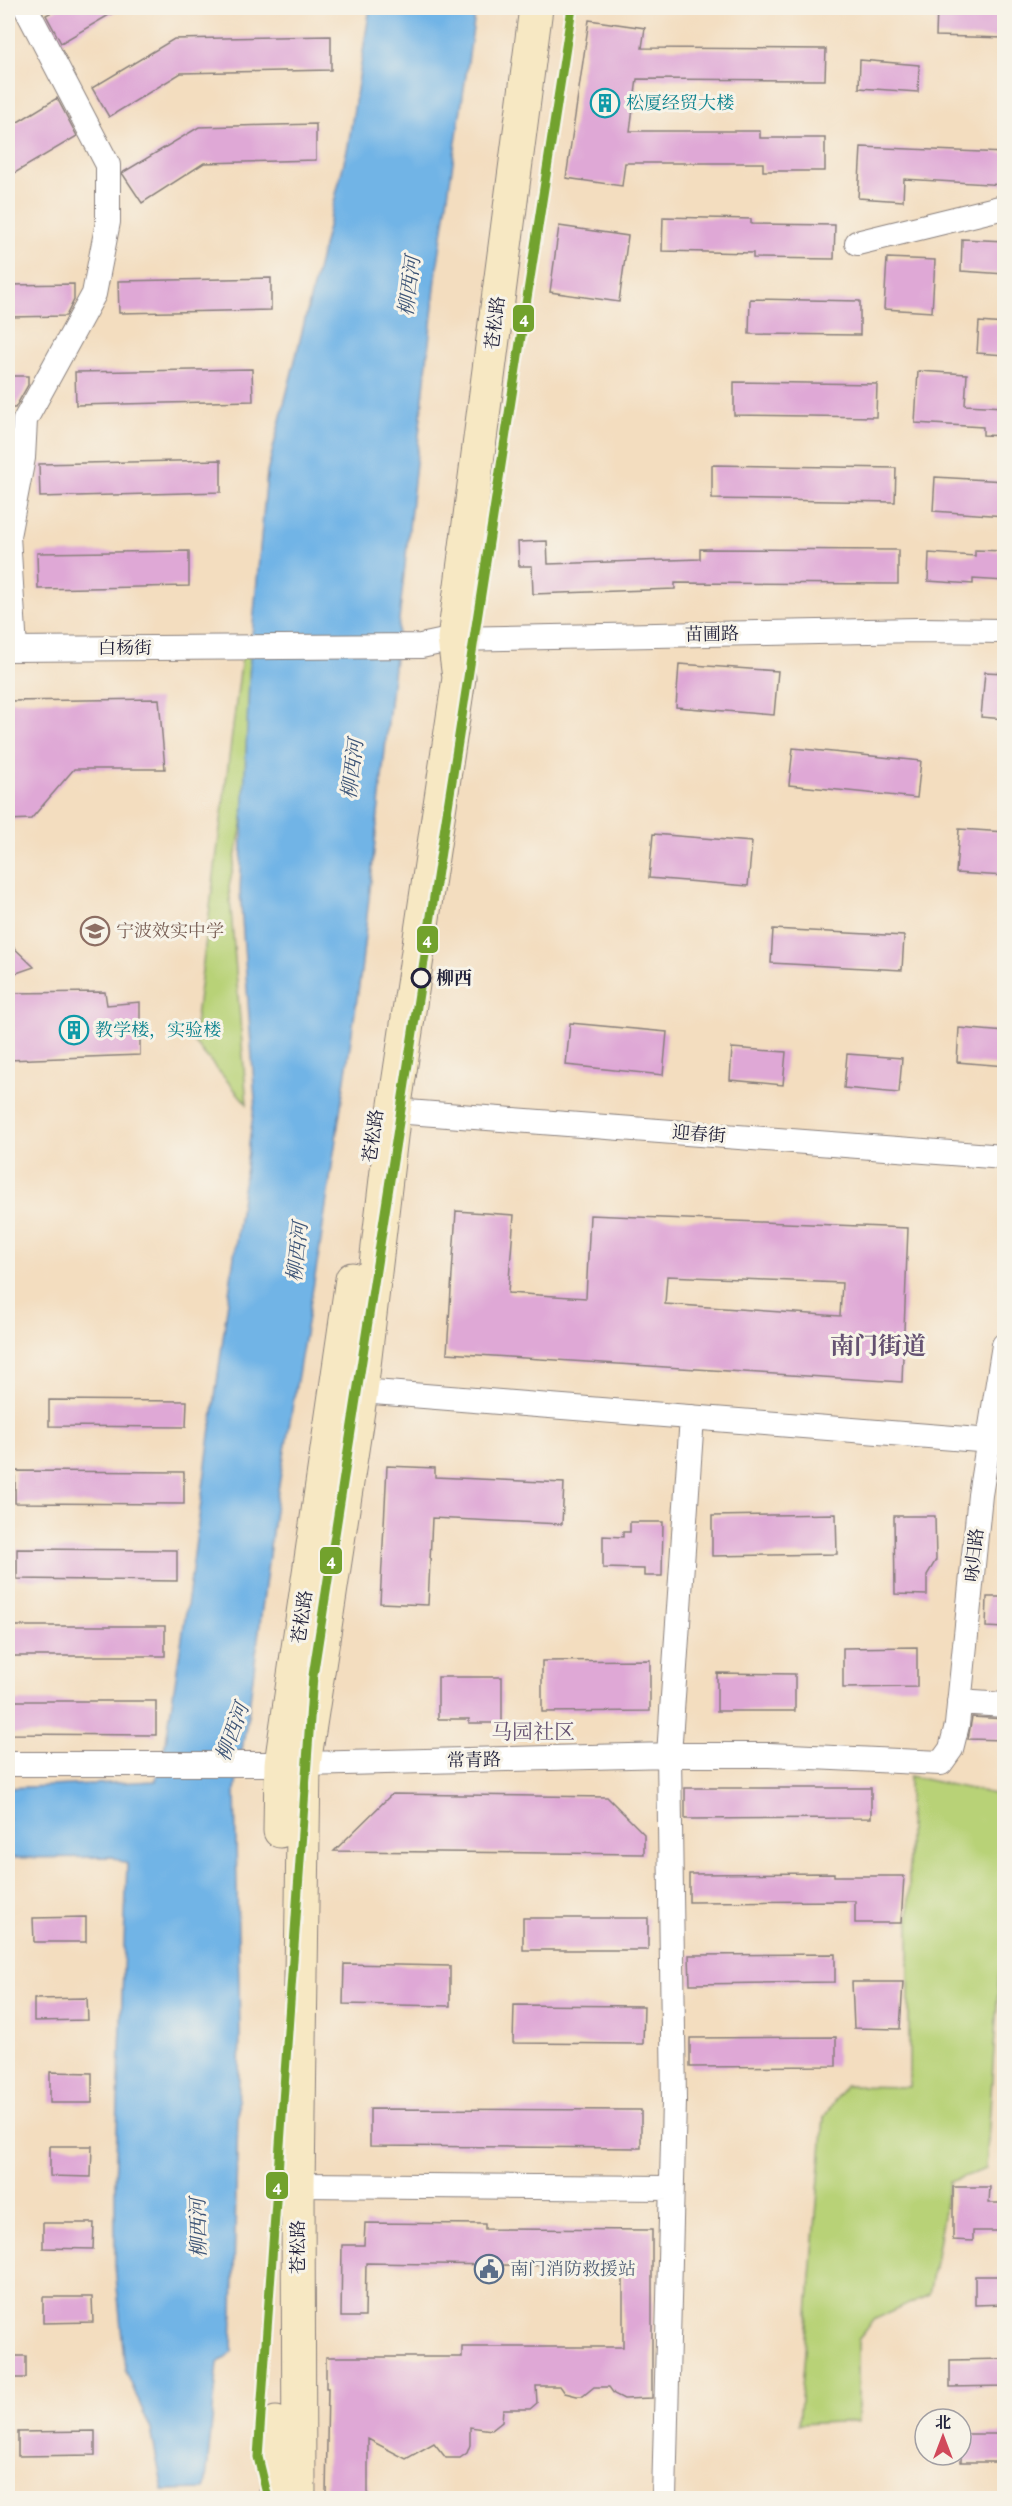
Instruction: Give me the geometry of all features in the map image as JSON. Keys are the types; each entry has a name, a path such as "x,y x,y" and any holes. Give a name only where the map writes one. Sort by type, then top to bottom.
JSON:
{"main road":[{"name":"苍松路","path":"300,2499 298,2185 284,1764 361,1390 394,1111 459,678 454,639 536,8"},
{"name":"苍松路","path":"276,2499 284,1764 440,661 454,639"}],"street":[{"path":"11,649 8,536 22,458 25,420 94,294 108,222 108,165 26,8"},
{"path":"857,243 1005,207"},
{"name":"苗圃路","path":"421,646 454,639 906,630 1005,631"},
{"name":"白杨街","path":"11,649 421,646"},
{"name":"迎春街","path":"394,1111 1005,1157"},
{"name":"咏归路","path":"941,1763 951,1749 959,1702 980,1496 997,1441 1005,1345"},
{"path":"361,1390 997,1441"},
{"path":"664,2499 674,2101 669,1755 692,1417"},
{"path":"959,1702 1005,1705"},
{"name":"常青路","path":"8,1764 284,1764 669,1755 769,1755 941,1763"},
{"path":"298,2185 671,2188"}],"green space":[{"path":"279,647 229,887 247,1104 193,1041 243,648"},
{"path":"909,1776 1004,1796 1004,1960 999,1975 986,2169 949,2182 929,2295 875,2319 858,2340 858,2421 799,2424 824,2117 845,2086 909,2087"}],"water":[{"name":"柳西河","path":"370,8 476,8 437,269 361,972 319,1253 276,1502 248,1715 235,1790 240,2034 232,2352 218,2363 205,2489 163,2490 151,2430 125,2369 115,2266 115,2184 127,1864 112,1857 8,1858 8,1788 156,1781 166,1741 189,1592 255,1099 240,891 250,656 267,473 348,146"}],"building":[{"path":"59,8 121,8 61,43 46,15"},
{"path":"937,8 1005,8 1005,38 936,36"},
{"path":"589,20 645,28 642,48 826,49 825,80 637,79 630,131 760,131 760,138 825,138 825,171 763,171 763,163 625,163 622,186 566,178"},
{"path":"331,36 331,70 181,73 109,117 92,88 174,39"},
{"path":"860,60 919,65 918,92 859,88"},
{"path":"57,98 77,136 8,177 8,128"},
{"path":"316,124 316,160 204,163 142,203 122,173 199,127"},
{"path":"861,147 1005,153 1005,185 904,179 903,201 858,198"},
{"path":"663,217 751,219 751,224 835,225 834,259 753,258 753,253 662,251"},
{"path":"559,226 628,236 619,302 550,292"},
{"path":"962,239 1005,241 1005,274 961,271"},
{"path":"887,258 935,260 932,312 884,309"},
{"path":"271,278 271,310 119,313 118,281"},
{"path":"74,284 74,300 66,316 8,317 8,285"},
{"path":"750,299 860,301 860,335 749,334"},
{"path":"979,322 1005,324 1005,355 977,353"},
{"path":"252,369 253,401 76,405 75,372"},
{"path":"918,371 967,374 965,405 1005,407 1005,436 983,435 983,427 915,423"},
{"path":"8,376 28,376 28,385 15,408 8,408"},
{"path":"734,382 877,384 876,417 734,415"},
{"path":"221,460 221,492 40,497 39,464"},
{"path":"712,465 896,468 895,502 712,499"},
{"path":"935,477 1005,481 1005,516 933,511"},
{"path":"547,541 548,564 700,559 700,549 898,550 898,584 675,583 675,589 533,594 532,566 519,566 518,542"},
{"path":"975,550 1005,551 1005,581 973,579 973,584 928,581 929,553 975,556"},
{"path":"189,551 189,586 38,589 37,553"},
{"path":"679,664 778,671 774,715 676,707"},
{"path":"985,672 1005,673 1005,719 981,717"},
{"path":"159,699 165,769 74,769 31,819 8,820 8,701"},
{"path":"793,748 921,761 917,798 789,785"},
{"path":"959,829 1005,832 1005,876 956,873"},
{"path":"653,834 752,842 748,886 649,878"},
{"path":"773,929 904,936 902,970 771,963"},
{"path":"8,942 34,967 8,976"},
{"name":"教学楼，实验楼","path":"105,992 107,1005 140,1002 140,1055 8,1060 8,993"},
{"path":"570,1023 667,1032 663,1075 566,1065"},
{"path":"959,1028 1005,1032 1005,1066 957,1062"},
{"path":"732,1048 786,1052 783,1085 730,1080"},
{"path":"847,1054 902,1058 899,1093 844,1088"},
{"path":"456,1211 514,1215 508,1293 586,1298 590,1215 908,1228 902,1382 447,1353","holes":["667,1276 842,1283 840,1316 665,1304"]},
{"path":"49,1400 187,1401 186,1427 49,1426"},
{"path":"387,1466 435,1468 435,1477 564,1483 562,1524 432,1518 428,1605 380,1603"},
{"path":"15,1471 184,1472 184,1504 15,1503"},
{"path":"836,1514 837,1554 712,1556 712,1516"},
{"path":"894,1516 935,1516 936,1560 927,1575 927,1595 895,1594"},
{"path":"630,1522 663,1522 662,1576 644,1576 644,1569 603,1568 603,1536 623,1537 623,1532 630,1532"},
{"path":"17,1549 177,1550 177,1581 17,1579"},
{"path":"987,1597 1005,1597 1005,1628 986,1627"},
{"path":"8,1626 165,1626 165,1656 8,1656"},
{"path":"917,1647 917,1687 843,1688 843,1648"},
{"path":"650,1660 650,1711 542,1712 542,1661"},
{"path":"717,1673 795,1674 795,1711 717,1711"},
{"path":"438,1677 502,1677 502,1723 469,1723 469,1719 438,1719"},
{"path":"8,1701 156,1701 156,1735 8,1734"},
{"path":"972,1717 1005,1719 1005,1740 968,1739"},
{"path":"685,1788 871,1788 871,1818 685,1819"},
{"path":"392,1794 607,1797 644,1834 644,1854 334,1851"},
{"path":"834,1873 834,1876 904,1876 901,1923 855,1923 855,1901 689,1902 689,1874"},
{"path":"86,1917 86,1942 34,1942 33,1918"},
{"path":"523,1918 648,1918 648,1950 523,1950"},
{"path":"835,1954 835,1982 690,1984 689,1955"},
{"path":"344,1964 450,1966 450,2006 343,2004"},
{"path":"852,1982 903,1982 900,2029 854,2028"},
{"path":"87,1998 88,2020 34,2021 34,1999"},
{"path":"514,2005 644,2006 643,2044 513,2043"},
{"path":"836,2037 836,2066 690,2067 690,2038"},
{"path":"50,2072 92,2073 92,2103 50,2103"},
{"path":"370,2109 641,2110 641,2148 370,2146"},
{"path":"50,2146 92,2146 91,2177 50,2176"},
{"path":"953,2187 990,2187 989,2203 1005,2203 1005,2231 973,2231 973,2241 953,2240"},
{"path":"43,2223 94,2223 93,2249 43,2248"},
{"path":"365,2223 485,2224 485,2229 652,2230 652,2398 624,2399 614,2394 609,2387 594,2387 583,2396 577,2396 565,2393 560,2386 536,2386 537,2403 530,2409 503,2409 502,2422 492,2430 470,2427 470,2445 467,2453 460,2458 446,2458 434,2443 406,2459 368,2439 368,2498 338,2498 326,2494 328,2388 326,2388 326,2357 462,2357 462,2347 623,2347 623,2267 366,2263 365,2317 341,2317 342,2245 364,2245"},
{"path":"975,2276 1005,2276 1005,2304 975,2305"},
{"path":"43,2297 92,2297 93,2322 43,2323"},
{"path":"8,2356 26,2356 26,2378 8,2378"},
{"path":"1005,2359 1005,2386 950,2387 950,2360"},
{"path":"95,2431 95,2455 18,2456 18,2432"},
{"path":"973,2434 1005,2434 1005,2462 973,2462"}],"transit line":[{"name":"4","path":"268,2498 258,2457 313,1676 572,8"}],"place":[{"name":"松厦经贸大楼","path":"605,103"},
{"name":"宁波效实中学","path":"95,931"},
{"name":"柳西","path":"421,978"},
{"name":"教学楼，实验楼","path":"74,1030"},
{"name":"南门消防救援站","path":"489,2269"}],"district":[{"name":"南门街道","path":"878,1346"},
{"name":"马园社区","path":"533,1732"}]}
